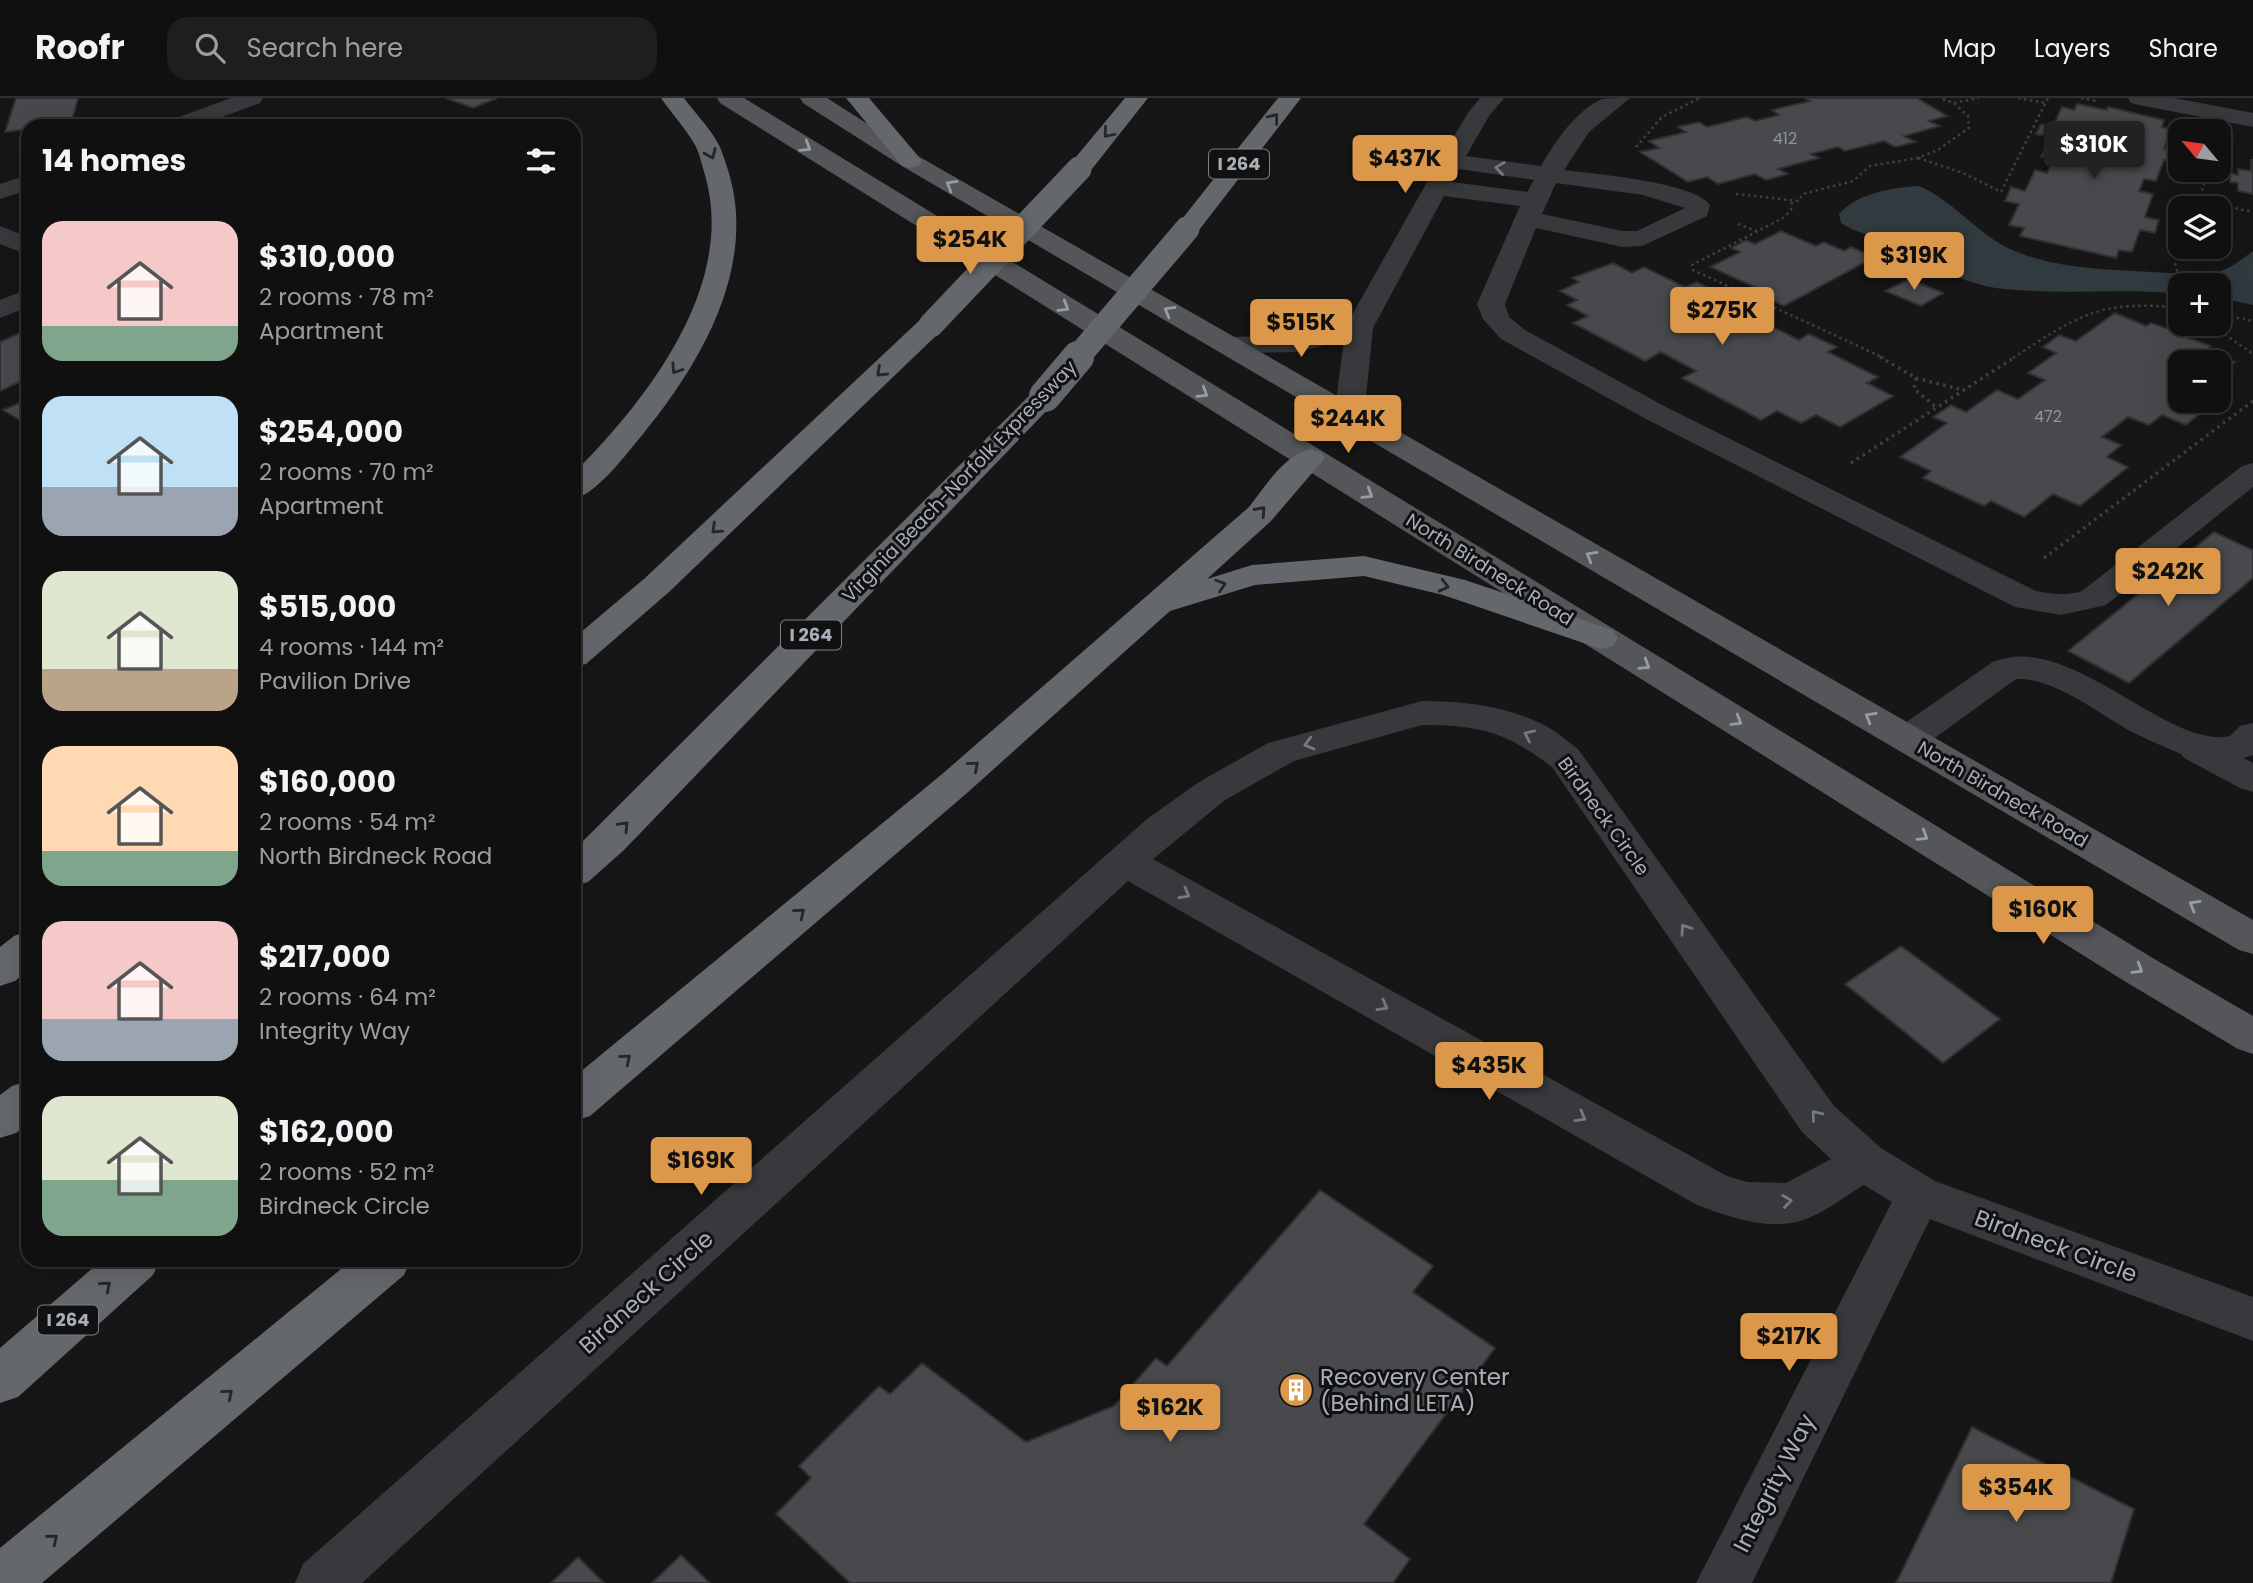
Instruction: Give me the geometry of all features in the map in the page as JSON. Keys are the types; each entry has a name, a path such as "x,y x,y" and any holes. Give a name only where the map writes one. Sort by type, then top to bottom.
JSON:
{"highway":[{"path":"581,482 641,418 671,375 701,326 716,288 724,245 724,205 717,168 702,134 672,98"},
{"path":"857,98 910,161"},
{"path":"581,650 657,585 931,325 1079,169 1137,98"},
{"name":"Virginia Beach-Norfolk Expressway","path":"581,866 610,840 1045,396 1187,229 1290,98"},
{"path":"581,1097 954,784 1260,514 1287,480 1310,458"},
{"path":"1156,606 1252,575 1364,566 1452,587 1601,638"},
{"path":"0,970 21,953"},
{"path":"0,1120 21,1104"},
{"name":"I 264","path":"0,1380 128,1267"},
{"path":"0,1583 379,1267"}],"main road":[{"name":"North Birdneck Road","path":"728,98 2253,1037"},
{"name":"North Birdneck Road","path":"811,98 910,161 2253,940"},
{"path":"1310,458 1349,416"}],"street":[{"path":"195,119 252,98"},
{"path":"1349,416 1359,328 1451,161 1479,113 1493,98"},
{"path":"1619,98 1598,112 1572,137 1549,174 1491,304 1493,315 1501,326 1656,414 2027,600 2055,606 2076,606 2094,598 2253,472"},
{"path":"2139,98 2253,120"},
{"path":"1436,187 1533,210 1623,239 1642,237 1698,211 1698,205 1689,199 1643,188 1451,161"},
{"path":"0,192 21,184"},
{"path":"0,234 21,244"},
{"path":"0,310 21,300"},
{"path":"1228,345 1298,344 1359,328"},
{"path":"1909,739 2006,668 2023,666 2049,672 2253,779"},
{"name":"Birdneck Circle","path":"322,1583 1161,829 1212,791 1281,752 1422,713 1488,718 1534,735 1565,758 1818,1119 1865,1162 1919,1195 2253,1319"},
{"path":"2185,744 2215,750 2240,747 2253,735"},
{"path":"1125,861 1713,1191 1748,1202 1792,1203 1865,1162"},
{"name":"Integrity Way","path":"1723,1583 1919,1195"}],"path":[{"path":"1635,158 1637,146 1662,117 1700,98"},
{"path":"1734,194 1798,201 1803,194 1853,181 1870,166 1917,158 1938,150 1969,128 1968,116 1954,103 1940,98"},
{"path":"1954,103 1979,98"},
{"path":"2018,98 2046,103"},
{"path":"1917,158 1963,173 2001,192 2049,98"},
{"path":"1792,202 1791,210 1783,218 1711,254 1692,265 1693,270 1892,362 1916,378 1964,390"},
{"path":"2231,207 2253,212"},
{"path":"1859,472 1847,466 2072,320 2100,307 2150,304 2168,306"},
{"path":"2231,316 2253,321"},
{"path":"2227,336 2253,354"},
{"path":"1916,378 1914,390 1937,408"},
{"path":"2038,561 2252,404"}],"shaded area":[{"path":"1919,186 1932,192 1986,235 2027,256 2080,267 2168,273 2168,293 2026,291 1989,287 1945,271 1841,223 1839,214 1855,201 1898,188"},
{"path":"2253,251 2253,305 2231,300 2231,273 2208,273 2226,269"}],"building":[{"path":"16,98 78,98 72,119 21,119 21,130 5,132"},
{"path":"446,98 497,98 473,108"},
{"path":"1805,98 1917,98 1947,116 1929,121 1940,126 1904,136 1916,142 1895,147 1884,141 1845,151 1838,147 1811,154 1819,158 1778,169 1788,174 1766,180 1755,174 1718,184 1707,177 1688,182 1640,152 1659,148 1649,141 1686,132 1678,127 1699,122 1707,127 1747,117 1755,121 1779,115 1772,110 1810,101"},
{"path":"2077,104 2107,110 2108,107 2164,120 2162,127 2168,128 2164,149 2168,150 2168,161 2164,160 2156,181 2144,179 2139,191 2153,194 2145,217 2159,220 2155,233 2140,230 2132,252 2119,250 2116,258 2020,236 2024,228 2009,225 2019,204 2005,201 2011,187 2025,191 2035,170 2047,173 2054,159 2041,157 2050,137 2036,134 2041,124 2053,126 2062,107 2074,110"},
{"path":"2253,160 2253,194 2238,191 2238,183 2230,182 2231,173 2238,175 2238,169 2251,171"},
{"path":"1781,231 1816,246 1824,242 1844,251 1851,247 1875,257 1784,306 1751,291 1757,288 1710,267 1740,252 1731,248 1746,240 1755,244"},
{"path":"1613,263 1632,273 1644,267 1685,287 1697,282 1723,295 1714,298 1799,340 1809,334 1837,347 1828,352 1878,377 1867,383 1893,396 1840,427 1816,415 1801,423 1777,411 1761,420 1682,378 1696,371 1661,352 1645,361 1573,323 1588,316 1567,305 1577,300 1560,291 1579,282 1572,278"},
{"path":"1909,279 1943,293 1921,306 1885,291"},
{"path":"2115,313 2146,326 2151,323 2168,329 2168,336 2191,336 2188,338 2211,346 2207,350 2168,350 2168,413 2200,413 2186,425 2162,415 2149,425 2128,417 2102,437 2121,445 2107,457 2128,467 2080,506 2053,494 2024,517 1991,501 1984,506 1923,478 1931,471 1900,457 1947,423 1933,417 1951,405 1966,412 1997,390 2018,399 2045,380 2028,373 2056,353 2043,347 2059,335 2076,341"},
{"path":"21,332 21,381 0,391 0,342"},
{"path":"21,402 21,421 3,410"},
{"path":"2214,532 2253,550 2253,578 2129,683 2068,651"},
{"path":"1901,946 2000,1019 1943,1063 1845,984"},
{"name":"Recovery Center (Behind LETA)","path":"1320,1190 1433,1266 1413,1292 1495,1348 1364,1524 1410,1559 1393,1583 850,1583 776,1514 811,1478 799,1466 879,1386 890,1394 922,1363 1026,1442 1114,1406 1156,1358 1167,1366"},
{"path":"1972,1427 2134,1509 2111,1583 1896,1583"},
{"path":"681,1555 710,1583 652,1583"},
{"path":"578,1557 604,1583 551,1583"}],"place":[{"name":"Recovery Center (Behind LETA)","path":"1296,1390"}]}
